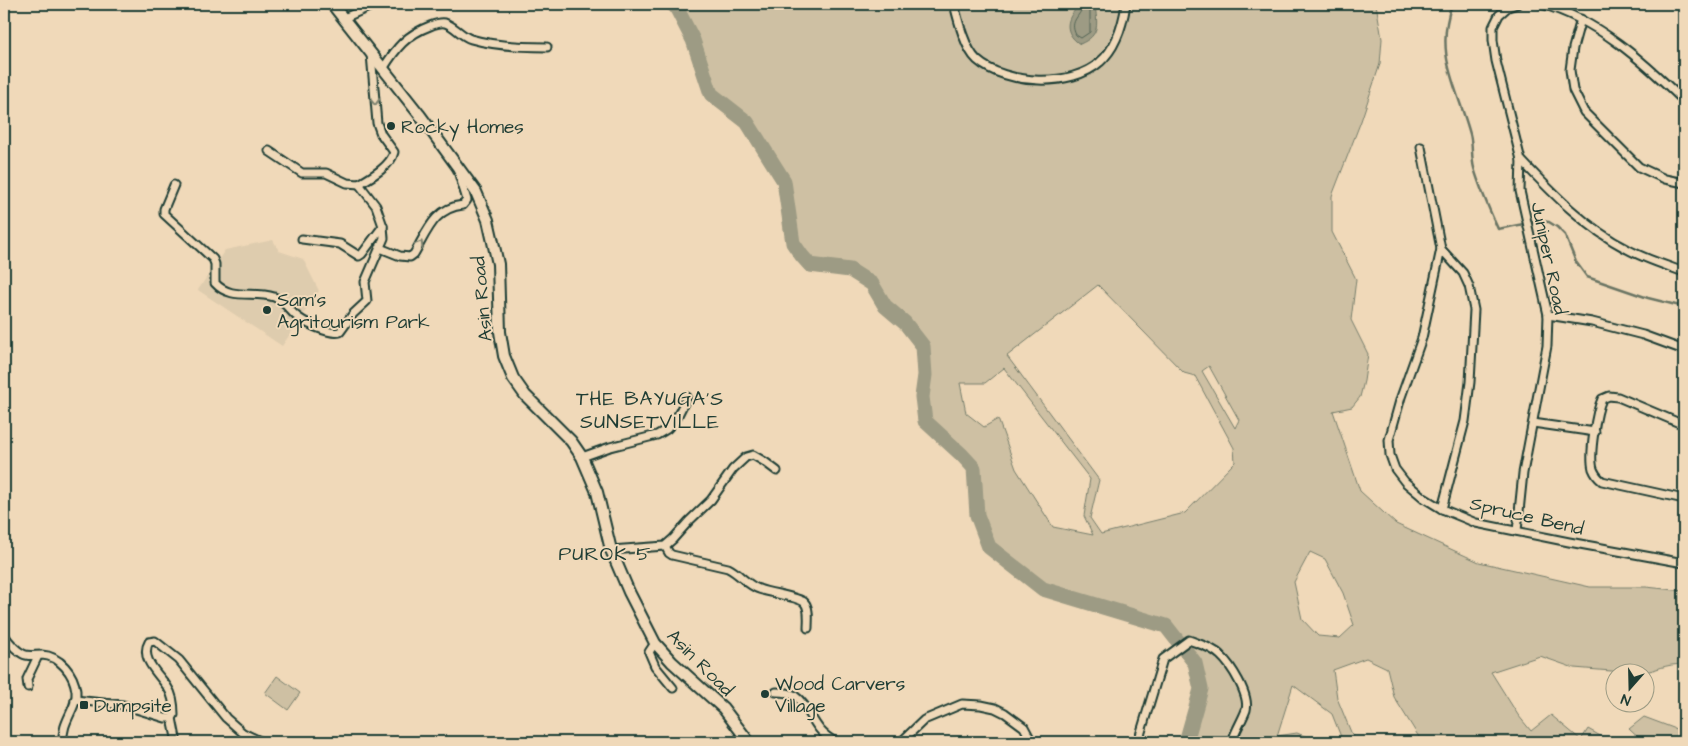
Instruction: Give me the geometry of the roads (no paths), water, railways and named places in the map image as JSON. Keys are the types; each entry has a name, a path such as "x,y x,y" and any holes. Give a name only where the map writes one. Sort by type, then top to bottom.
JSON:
{"main road":[{"name":"Asin Road","path":"332,4 420,114 476,192 488,220 498,264 500,332 504,356 513,378 525,395 571,441 582,457 597,492 611,550 629,592 655,643 672,662 723,708 749,742"}],"street":[{"path":"344,18 376,4"},
{"path":"954,4 967,45 976,59 1003,74 1043,81 1073,76 1089,70 1100,63 1116,40 1122,26 1126,4"},
{"name":"Juniper Road","path":"1517,532 1523,474 1547,346 1548,316 1520,191 1521,160 1496,61 1493,40 1493,27 1499,15 1508,7 1518,4"},
{"path":"1541,4 1559,9 1581,19 1606,35 1656,74 1684,101"},
{"path":"1581,19 1573,48 1570,70 1573,90 1584,112 1640,167 1665,180 1684,183"},
{"path":"383,68 402,42 413,34 440,22 446,23 461,34 474,39 508,45 547,47"},
{"path":"269,151 302,172 326,173 347,183 359,184 388,163 393,158 394,152 381,134 377,122 371,53"},
{"path":"1421,147 1441,249 1463,273 1469,286 1474,310 1470,382 1465,421 1442,509"},
{"path":"1521,160 1550,191 1594,228 1626,249 1684,272"},
{"path":"380,248 400,256 410,257 414,254 442,211 452,206 463,205 467,200 454,162"},
{"path":"174,185 164,214 210,255 215,264 215,283 219,288 236,295 266,295 275,297 298,317 332,333 340,332 353,314 367,301 365,282 384,238 383,226 376,206 359,184"},
{"path":"302,239 340,244 359,256 383,226"},
{"name":"Spruce Bend","path":"1441,249 1422,338 1401,397 1390,440 1390,455 1395,469 1405,482 1424,498 1442,509 1476,523 1684,563"},
{"path":"1548,316 1592,322 1643,335 1684,350"},
{"path":"1684,425 1618,397 1609,396 1602,399 1599,407 1592,457 1593,469 1602,481 1684,499"},
{"path":"582,457 657,434 667,429 676,419 688,397"},
{"path":"1533,424 1595,432"},
{"path":"611,550 665,546 711,500 733,469 746,456 753,455 777,471"},
{"path":"665,546 672,555 728,568 759,589 802,600 807,606 808,628"},
{"path":"4,635 23,655 51,657 67,669 76,689 75,700 62,734 63,742"},
{"path":"176,738 172,718 174,706 169,689 151,666 146,652 147,644 152,640 155,640 180,660 226,718 243,733 258,741"},
{"path":"1138,742 1163,659 1189,640 1215,651 1221,656 1236,676 1245,695 1246,710 1232,742"},
{"path":"655,643 649,652 652,661 673,688"},
{"path":"28,687 27,679 38,656"},
{"path":"776,692 786,692 795,696 816,727 830,741"},
{"path":"75,700 123,705 165,718 172,718"},
{"path":"901,742 924,720 962,704 980,705 1005,712 1024,728 1032,742"}],"water":[{"path":"1079,4 1095,4 1097,23 1095,33 1087,41 1080,44 1073,38 1068,27 1070,18"}],"waterway":[{"path":"672,4 676,7 693,40 711,94 747,122 784,181 793,243 802,256 810,265 850,270 872,284 885,306 905,323 923,346 925,375 922,397 925,421 974,468 977,515 989,547 1043,589 1166,626 1195,663 1201,689 1186,742"},
{"path":"1452,4 1445,39 1449,70 1470,134 1476,176 1498,229 1539,221 1549,222 1565,235 1576,262 1587,277 1648,298 1684,307"}],"place":[{"name":"Rocky Homes","path":"391,126"},
{"name":"Sam's Agritourism Park","path":"267,310"},
{"name":"Wood Carvers Village","path":"765,694"},
{"name":"Dumpsite","path":"84,705"}],"district":[{"name":"THE BAYUGA'S SUNSETVILLE","path":"650,410"},
{"name":"PUROK 5","path":"605,553"}]}
